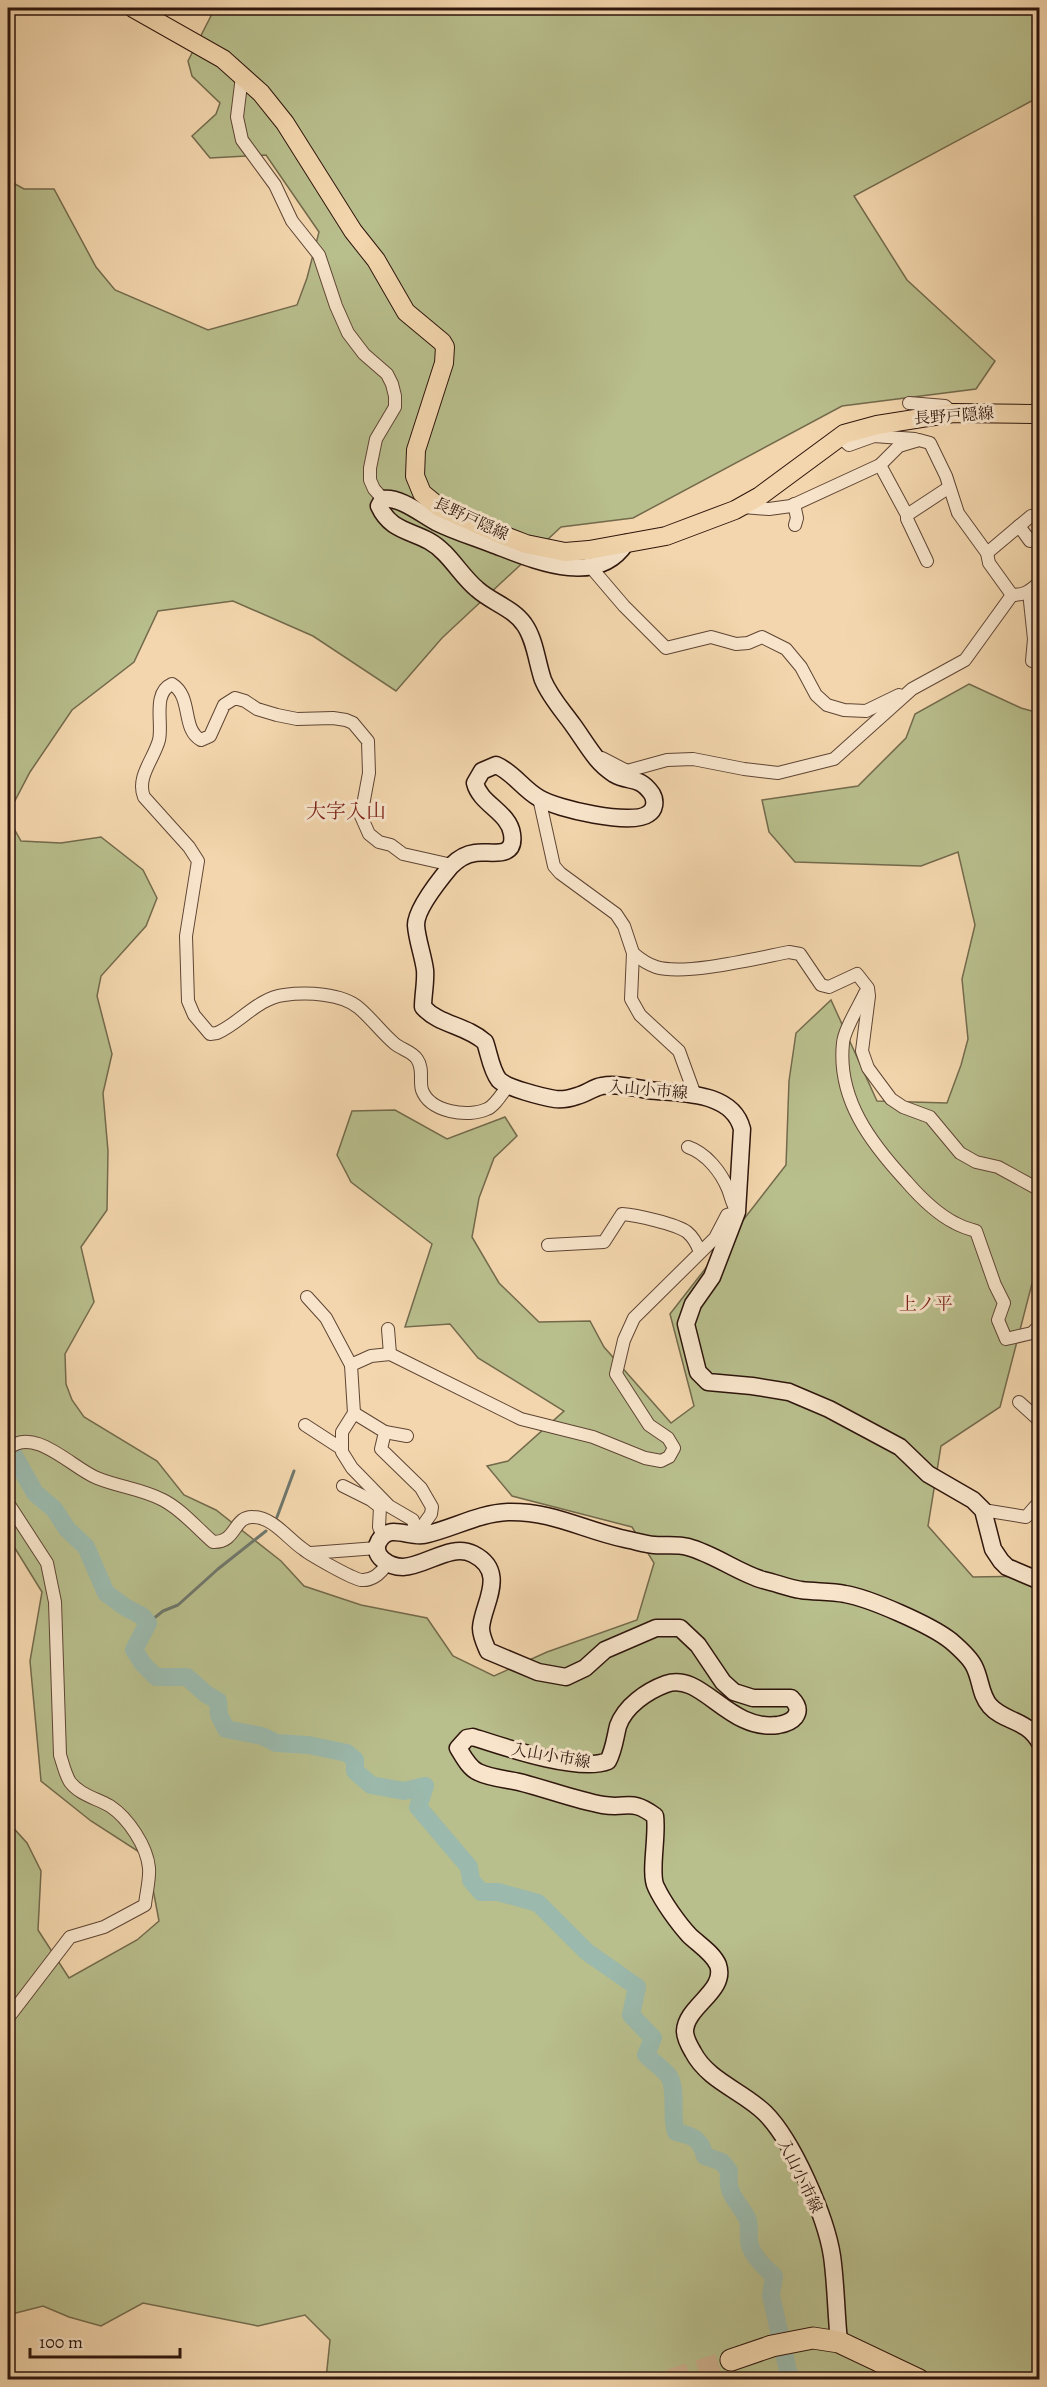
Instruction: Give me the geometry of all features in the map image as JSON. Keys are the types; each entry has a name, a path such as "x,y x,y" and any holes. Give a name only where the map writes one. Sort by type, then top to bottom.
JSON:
{"highway":[{"path":"731,2360 772,2346 813,2338 839,2342 919,2379"}],"main road":[{"name":"長野戸隠線","path":"133,8 223,59 270,103 353,231 376,260 406,312 438,337 445,347 444,363 416,450 415,476 422,493 439,507 500,534 538,547 574,552 688,529 743,507 844,434 877,425 953,413 982,411 1032,414 1040,412"},
{"path":"508,1086 500,1081 494,1071 485,1042 461,1027 431,1016 423,1007 425,971 416,922 428,896 452,865 464,856 478,852 498,854 507,849 511,842 512,834 507,821 491,807 477,790 475,783 482,771 496,765 505,769 539,798 576,811 637,819 650,813 655,805 654,797 645,785 633,778 615,775 598,760 544,681 525,625 511,612 477,590 443,552 429,541 404,532 383,516 379,506 383,499 392,498 439,524 537,561 564,568 589,566 618,555 626,543"},
{"name":"入山小市線","path":"508,1086 556,1100 579,1096 602,1086 695,1095 719,1102 735,1113 742,1129 736,1212 712,1277 693,1305 686,1324 698,1372 708,1382 789,1392 829,1409 900,1446 928,1474 972,1500 983,1510"},
{"path":"983,1510 993,1549 1001,1561 1007,1567 1040,1581"},
{"path":"387,1564 380,1557 380,1542 387,1533 400,1532 420,1536 470,1520 506,1512 546,1514 622,1539 651,1545 687,1546 730,1563 760,1579 801,1590 847,1594 920,1624 950,1641 974,1665 981,1690 991,1707 1024,1725 1040,1743"},
{"name":"入山小市線","path":"387,1564 404,1567 463,1551 474,1555 482,1561 493,1580 481,1627 482,1639 488,1651 538,1672 566,1677 585,1668 605,1650 656,1628 680,1629 698,1645 723,1682 734,1692 753,1698 791,1698 796,1702 797,1715 792,1720 771,1726 751,1724 735,1717 694,1686 678,1682 667,1684 642,1696 629,1708 619,1724 613,1752 608,1761 600,1764 575,1763 515,1752 473,1737 467,1738 458,1748 464,1759 478,1772 593,1803 610,1806 632,1804 644,1808 655,1816 657,1831 652,1873 655,1886 679,1923 718,1964 715,1986 689,2017 685,2033 694,2054 708,2070 765,2113 790,2147 806,2181 831,2254 839,2342"}],"street":[{"path":"242,76 237,117 242,140 275,185 292,221 319,255 336,306 348,333 364,354 387,374 392,384 395,407 376,440 370,468 370,480 383,499"},
{"path":"909,403 945,406 953,413"},
{"path":"840,437 849,445 874,436 930,442 958,513 987,553 989,563 1012,595"},
{"path":"743,507 769,508 794,504 880,465 899,446 919,440"},
{"path":"880,465 907,515 927,561"},
{"path":"907,515 948,488"},
{"path":"794,504 797,518 795,525"},
{"path":"987,553 1031,516"},
{"path":"1019,526 1030,541 1037,537 1040,540"},
{"path":"589,566 624,606 666,648 711,637 736,644 748,643 762,637 786,649 801,668 816,695 827,705 844,710 866,711 965,660 1012,595"},
{"path":"1012,595 1029,592 1040,582"},
{"path":"1029,592 1034,639 1032,661"},
{"path":"452,865 403,854 391,845 379,842 369,834 361,816 369,773 369,749 366,737 353,723 333,718 286,717 262,711 245,701 235,699 224,705 213,731 206,740 201,740 192,731 185,702 178,689 172,684 164,689 160,700 159,739 141,787 144,797 189,847 198,861 186,936 186,959 188,1001 204,1029 210,1034 217,1033 276,996 307,995 338,998 359,1008 395,1044 415,1056 421,1069 422,1089 425,1097 437,1106 453,1112 469,1113 488,1109 508,1086"},
{"path":"598,760 602,758 627,771 667,760 693,759 744,770 778,773 834,759 912,689"},
{"path":"539,798 554,866 560,873 616,914 624,926 633,953 633,978 630,992 634,1007 679,1051 695,1095"},
{"path":"633,953 645,963 667,969 714,965 789,952 800,954 821,985 829,987 857,974 868,988 869,996 862,1051 868,1068 891,1100 930,1117 960,1153 975,1162 998,1167 1040,1191"},
{"path":"868,988 843,1040 843,1065 853,1106 865,1131 878,1150 920,1196 953,1223 976,1232 1004,1303 998,1320 1006,1340 1032,1334 1037,1329 1040,1315"},
{"path":"351,1365 371,1356 390,1354 521,1419 593,1437 645,1458 661,1461 669,1457 674,1448 668,1437 649,1425 616,1374 624,1340 634,1318 715,1238 727,1215 736,1212 728,1188 709,1160 699,1151 688,1147"},
{"path":"548,1245 604,1242 622,1214 635,1215 685,1230 694,1239 700,1252"},
{"path":"307,1297 326,1318 351,1365 354,1413 342,1432 342,1449 352,1468 389,1506 413,1520 416,1535"},
{"path":"388,1329 390,1354"},
{"path":"1019,1402 1040,1421"},
{"path":"354,1413 385,1432 407,1436"},
{"path":"306,1425 342,1449"},
{"path":"385,1432 381,1449 421,1488 432,1507 431,1514 416,1535"},
{"path":"8,1449 18,1442 34,1442 96,1478 133,1488 164,1500 213,1542 221,1542 231,1536 240,1521 253,1516 270,1523 310,1553 361,1580 375,1577 387,1564"},
{"path":"310,1553 380,1542 380,1507 343,1486"},
{"path":"983,1510 1026,1517 1040,1501"},
{"path":"8,1503 47,1563 51,1581 55,1602 60,1755 65,1770 69,1780 76,1788 112,1808 123,1819 143,1849 149,1869 145,1905 104,1927 70,1937 8,2018"}],"green space":[{"path":"215,8 1039,8 1039,97 854,196 907,280 995,361 976,389 842,406 633,518 561,527 442,638 396,691 313,636 233,601 158,611 134,662 72,710 30,772 8,814 8,180 24,189 54,189 96,267 115,290 208,330 297,305 319,232 266,155 210,158 192,136 216,114 220,103 192,76 188,61"},
{"path":"969,684 1021,708 1039,713 1039,1266 1035,1272 1000,1407 941,1446 928,1526 973,1577 1039,1576 1039,2379 326,2379 330,2340 305,2315 258,2326 143,2303 101,2326 69,2317 43,2306 8,2315 8,1822 27,1843 41,1871 38,1930 69,1978 137,1940 159,1921 147,1857 91,1821 41,1781 30,1661 42,1592 8,1537 8,818 21,841 61,843 101,837 143,870 157,898 146,926 101,976 97,996 112,1054 103,1093 108,1151 107,1210 81,1247 94,1302 65,1354 66,1384 72,1400 84,1417 157,1461 184,1495 216,1510 281,1561 304,1586 361,1605 427,1618 453,1656 494,1676 547,1652 637,1620 654,1563 632,1527 512,1496 487,1466 508,1461 564,1411 478,1358 450,1324 405,1327 432,1244 351,1182 337,1155 352,1111 395,1110 447,1139 505,1117 517,1136 494,1158 479,1198 472,1237 499,1283 539,1322 590,1321 604,1347 671,1423 694,1406 670,1314 786,1165 789,1081 796,1033 831,1000 877,1101 947,1103 968,1039 962,979 975,925 958,852 921,866 795,862 769,832 762,800 858,786 906,738 915,714"}],"waterway":[{"path":"8,1445 35,1493 54,1509 67,1529 86,1547 106,1593 142,1616 148,1623 134,1650 143,1664 156,1677 187,1677 206,1694 218,1701 219,1715 226,1729 262,1736 276,1743 308,1745 347,1753 355,1760 355,1771 371,1785 404,1791 425,1786 418,1807 469,1867 471,1880 481,1892 498,1892 538,1903 587,1952 637,1987 631,2015 653,2038 646,2055 666,2072 671,2081 676,2132 695,2139 701,2145 705,2156 722,2162 729,2171 729,2186 748,2221 749,2243 760,2263 774,2276 771,2295 790,2380"},
{"path":"277,1517 294,1471"},
{"path":"148,1623 163,1611 178,1605 218,1569 266,1531"}],"tunnel":[{"path":"669,2380 731,2360"}],"district":[{"name":"大字入山","path":"346,811"},
{"name":"上ノ平","path":"926,1304"}]}
